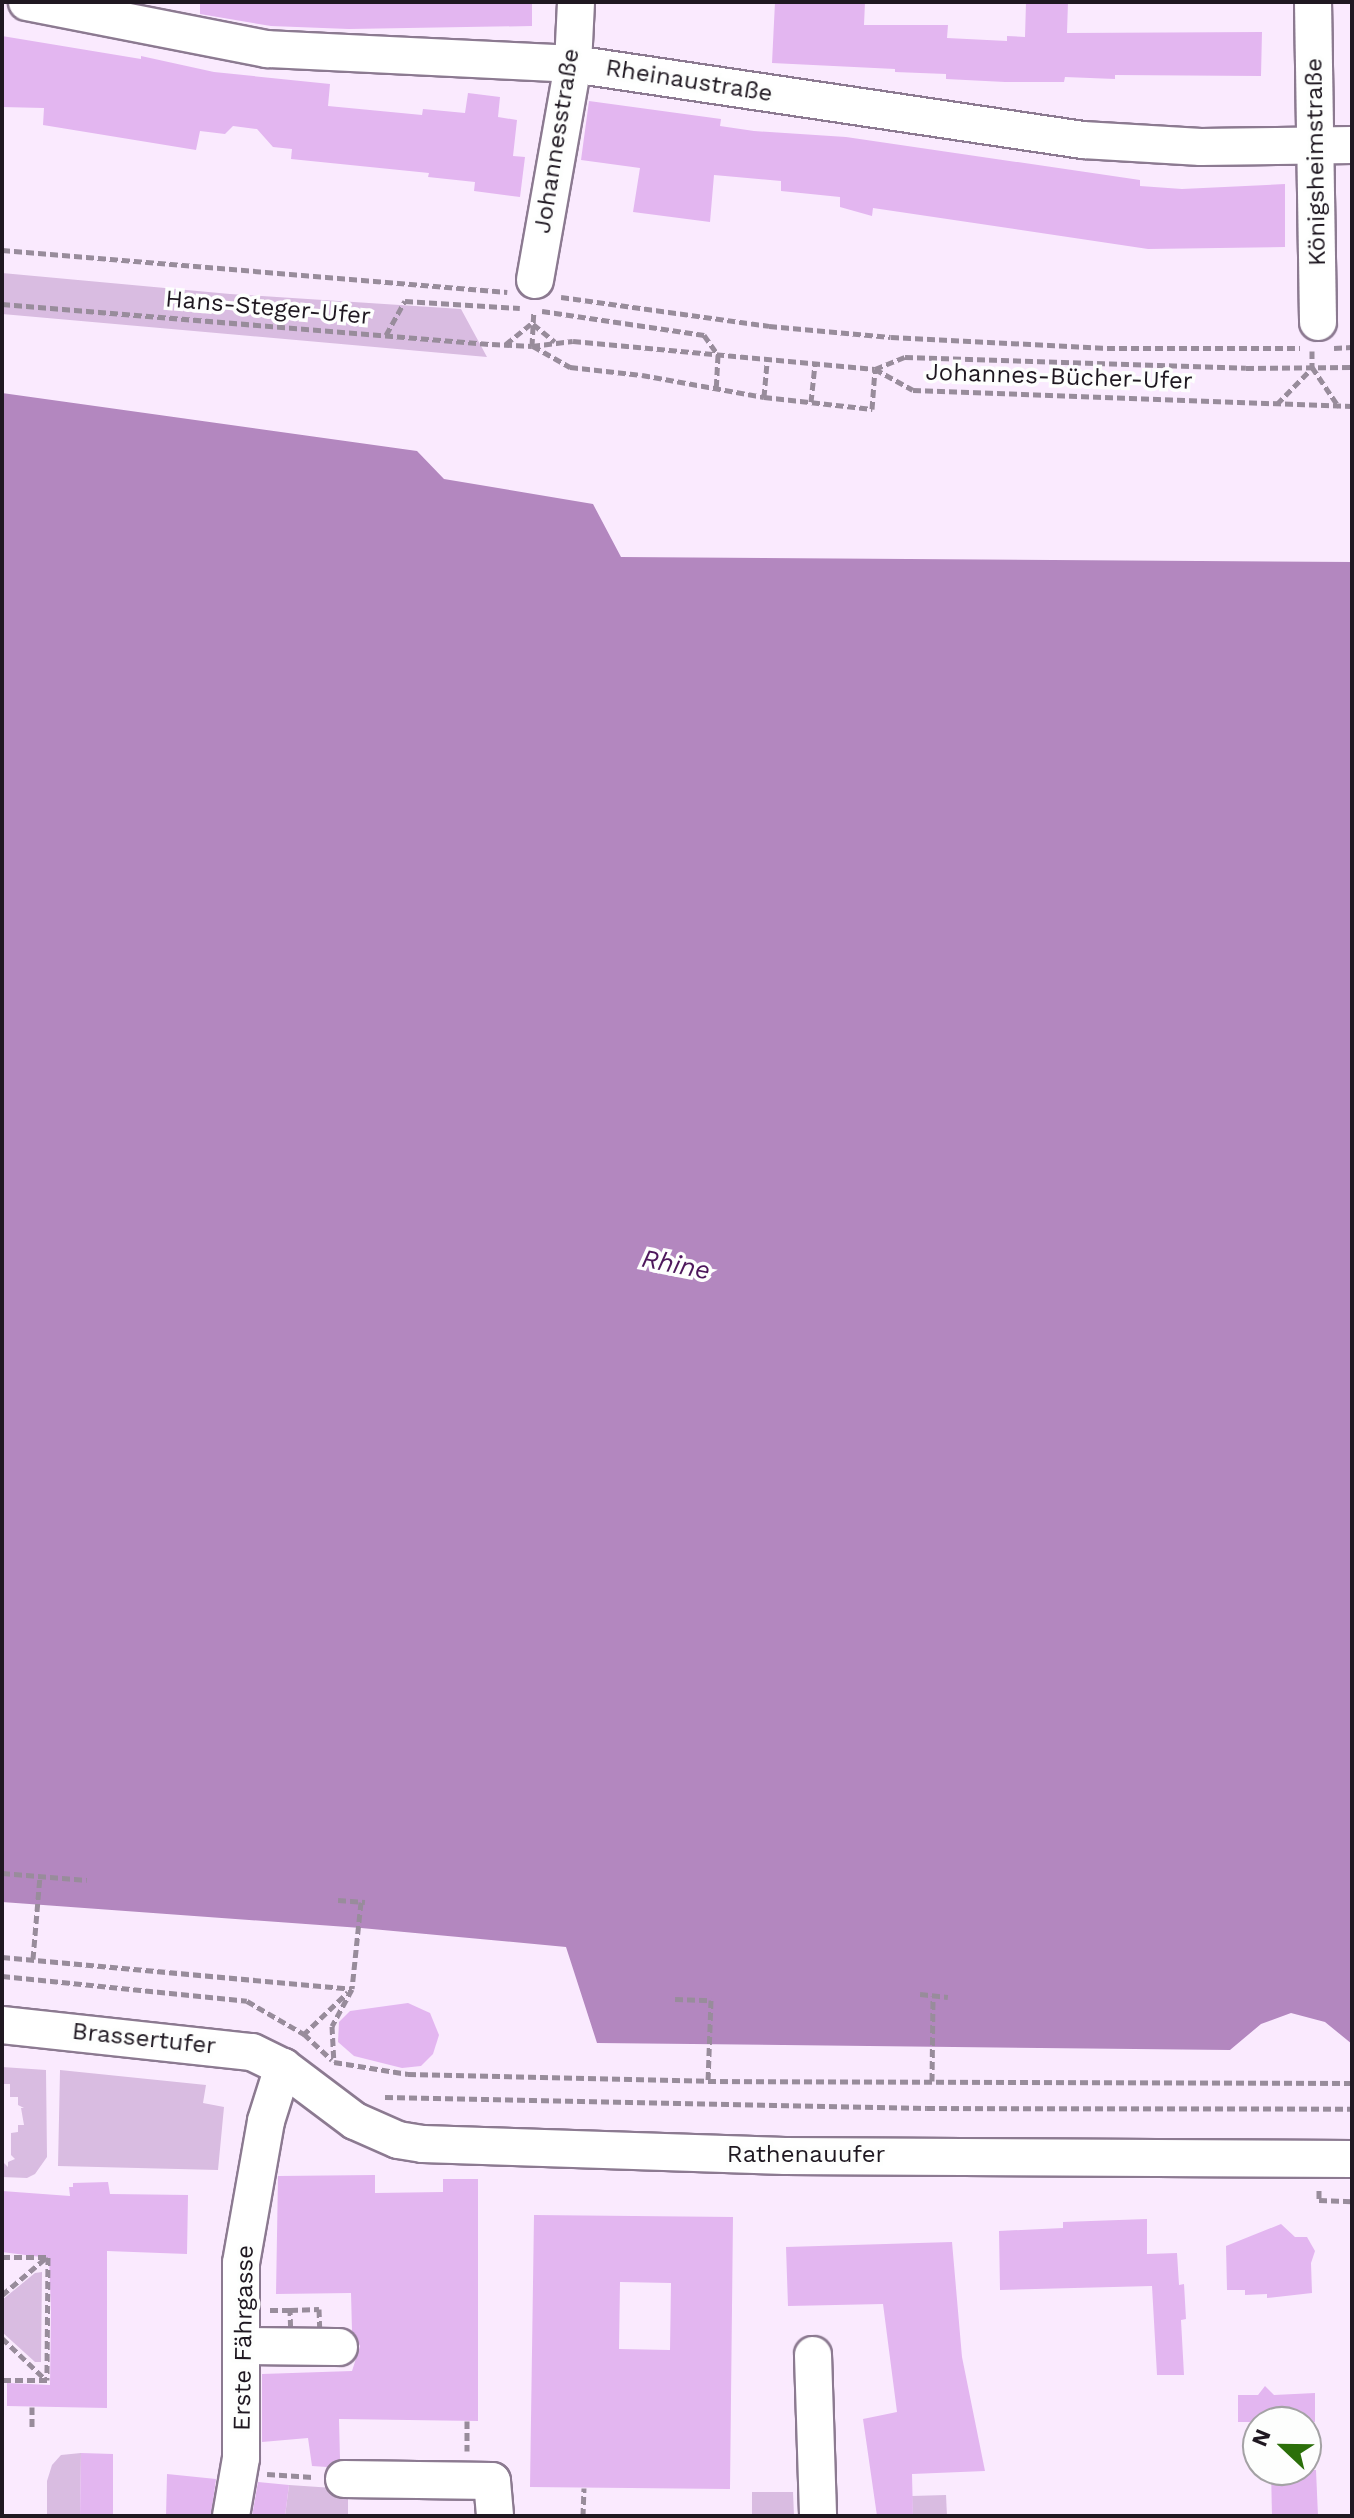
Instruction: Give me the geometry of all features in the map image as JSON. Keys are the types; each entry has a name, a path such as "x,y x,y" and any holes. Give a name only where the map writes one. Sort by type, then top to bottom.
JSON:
{"street":[{"name":"Rheinaustraße","path":"27,2 267,49 573,64 1083,140 1201,147 1352,145"},
{"name":"Johannesstraße","path":"535,280 573,64 576,2"},
{"name":"Königsheimstraße","path":"1313,2 1315,335"},
{"name":"Brassertufer","path":"2,2025 291,2054"},
{"name":"Rathenauufer","path":"291,2054 355,2121 398,2140 517,2149 785,2156 1352,2159"},
{"name":"Erste Fährgasse","path":"231,2516 239,2473 243,2346 241,2263 266,2121 291,2054"},
{"path":"243,2346 339,2347"},
{"path":"813,2355 818,2516"},
{"path":"344,2479 492,2481 495,2516"}],"path":[{"path":"2,250 497,291"},
{"path":"577,299 769,326 891,337 1107,348 1315,335 1352,347"},
{"path":"386,335 405,301 534,309 704,335 718,355 716,388"},
{"name":"Hans-Steger-Ufer","path":"2,304 532,346"},
{"path":"532,323 555,342"},
{"path":"506,344 532,323"},
{"path":"532,323 532,346 570,367 764,397 872,409 875,369 905,357 1246,368 1352,367"},
{"path":"1276,404 1312,367 1315,335"},
{"name":"Johannes-Bücher-Ufer","path":"532,346 555,342 875,369 913,390 1352,406"},
{"path":"764,397 767,360"},
{"path":"811,402 815,364"},
{"path":"1312,367 1339,407"},
{"path":"2,1873 87,1880"},
{"path":"33,1959 40,1876"},
{"path":"334,2062 332,2026 352,1989 363,1902 338,1900"},
{"path":"2,1957 352,1989"},
{"path":"2,1976 247,2001 304,2034 345,2070"},
{"path":"291,2054 304,2034 352,1989"},
{"path":"920,1994 948,1997"},
{"path":"932,2081 933,1996"},
{"path":"675,1999 711,2000 708,2081"},
{"path":"334,2062 408,2074 708,2081 1352,2083"},
{"path":"355,2121 381,2097 999,2109 1352,2109"},
{"path":"1319,2184 1319,2200 1352,2201"},
{"path":"2,2257 48,2257"},
{"path":"2,2295 48,2257"},
{"path":"47,2380 48,2257"},
{"path":"277,2310 290,2310"},
{"path":"2,2338 47,2380"},
{"path":"2,2380 31,2383 47,2380"},
{"path":"32,2407 32,2429"},
{"path":"239,2473 344,2479"},
{"path":"583,2516 584,2488"}],"shaded area":[{"path":"2,273 230,294 461,309 487,357 2,314"},
{"path":"2,2067 46,2070 47,2157 35,2174 27,2178 2,2177 2,2161 8,2167 8,2162 15,2159 11,2155 11,2133 18,2132 18,2125 24,2125 21,2108 24,2108 18,2105 18,2097 10,2097 10,2084 2,2084"},
{"path":"60,2070 206,2085 203,2103 224,2107 218,2170 58,2166"},
{"path":"42,2272 41,2362 35,2362 2,2332 2,2300 35,2273"},
{"path":"81,2453 80,2516 47,2516 47,2481 52,2465 61,2455"},
{"path":"289,2485 348,2489 348,2516 285,2516"},
{"path":"752,2492 793,2492 794,2516 752,2516"},
{"path":"946,2495 947,2516 913,2516 912,2496"}],"water":[{"name":"Rhine","path":"2,393 417,451 444,479 593,504 621,557 1352,562 1352,2044 1325,2022 1291,2013 1261,2024 1230,2050 597,2043 566,1947 361,1928 2,1902"}],"building":[{"path":"200,2 532,2 532,26 349,29 271,26 200,14"},
{"path":"775,2 865,2 864,25 948,25 947,38 1007,41 1007,36 1025,37 1026,2 1068,2 1067,33 1262,32 1261,76 1115,75 1115,79 1065,77 1064,82 1005,82 946,79 946,74 895,72 895,69 772,63"},
{"path":"2,36 141,59 141,56 214,72 330,84 328,106 422,115 423,109 465,113 468,93 500,97 498,117 517,120 513,156 525,157 520,197 474,191 475,182 428,177 429,173 291,159 292,149 273,147 257,129 233,126 225,134 200,131 196,150 43,125 44,108 2,107"},
{"path":"589,101 721,119 720,126 754,131 846,137 1140,180 1140,186 1182,189 1285,184 1285,247 1148,249 873,208 872,216 840,207 840,197 781,191 781,181 714,175 710,222 633,212 640,168 581,160"},
{"path":"408,2003 430,2013 439,2035 433,2054 421,2066 402,2068 354,2056 338,2042 339,2022 350,2011"},
{"path":"375,2175 375,2193 443,2192 443,2179 478,2179 478,2421 339,2419 340,2459 327,2467 312,2466 308,2438 262,2442 262,2374 352,2371 360,2346 352,2331 351,2293 276,2294 278,2176"},
{"path":"108,2182 110,2194 188,2195 187,2254 107,2251 107,2408 7,2406 7,2383 50,2385 51,2310 49,2258 2,2252 2,2191 70,2196 69,2187 73,2187 73,2183"},
{"path":"534,2215 733,2217 730,2489 530,2487","holes":["620,2282 671,2283 670,2350 619,2349"]},
{"path":"1147,2219 1147,2254 1177,2253 1179,2285 1184,2284 1186,2319 1181,2320 1184,2375 1157,2375 1152,2286 1000,2290 999,2231 1063,2228 1063,2222"},
{"path":"1281,2224 1295,2237 1307,2237 1315,2251 1311,2263 1312,2293 1267,2298 1267,2294 1245,2295 1245,2290 1227,2290 1226,2246"},
{"path":"952,2242 962,2357 985,2471 912,2474 913,2516 877,2516 863,2419 897,2412 883,2304 788,2306 786,2247"},
{"path":"1265,2386 1274,2395 1315,2393 1315,2406 1242,2406 1242,2422 1238,2422 1238,2395 1258,2395"},
{"path":"81,2453 113,2454 113,2516 80,2516"},
{"path":"167,2474 216,2479 211,2516 166,2516"},
{"path":"258,2482 289,2485 285,2516 252,2516"},
{"path":"1271,2486 1317,2486 1318,2516 1272,2516"}]}
